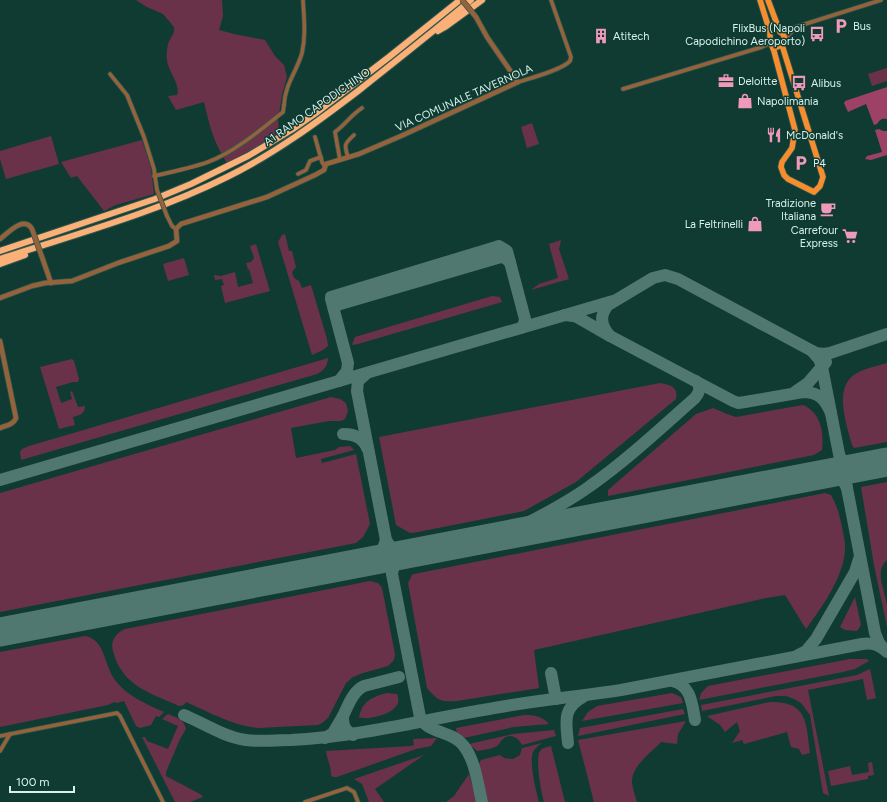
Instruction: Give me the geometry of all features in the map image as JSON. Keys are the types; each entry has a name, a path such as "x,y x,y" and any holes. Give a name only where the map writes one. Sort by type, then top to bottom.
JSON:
{"highway":[{"path":"445,13 455,0"},
{"name":"A1 RAMO CAPODICHINO","path":"0,252 155,199 248,156 293,129 389,57 461,0"},
{"name":"A1 RAMO CAPODICHINO","path":"0,259 183,197 228,177 283,145 335,108 429,35 471,0"},
{"path":"429,35 444,27 482,0"},
{"path":"0,264 91,229"}],"main road":[{"path":"760,0 769,28 795,130 792,148 782,162 781,167 784,175 788,179 814,192 822,183 823,177 782,45 785,39 783,34 780,32 768,0"},
{"path":"770,36 773,33 780,32"},
{"path":"772,44 777,47 782,45"}],"street":[{"path":"154,176 189,168 209,162 221,156 262,130 282,112 287,86 301,54 305,32 303,0"},
{"path":"461,0 476,17 487,37 518,82"},
{"name":"VIA COMUNALE TAVERNOLA","path":"176,229 181,224 267,197 324,170 326,164 359,154 445,117 518,82 567,64 571,57 551,0"},
{"path":"780,32 881,0"},
{"path":"785,39 797,27"},
{"path":"624,89 772,44"},
{"path":"0,298 32,286 72,281 118,263 169,246 177,240 176,229 172,226 167,216 157,190 154,169 144,137 127,95 110,74"},
{"path":"340,160 335,132 362,108"},
{"path":"348,157 344,148 346,142 354,135"},
{"path":"315,137 325,167"},
{"path":"298,174 306,170 310,161 321,157"},
{"path":"0,239 16,226 26,223 30,225 51,283"},
{"path":"0,341 16,418 14,422 0,428"},
{"path":"0,736 117,713 120,716 164,802"},
{"path":"0,750 10,734"},
{"path":"305,802 347,788 354,792 358,802"}],"shaded area":[{"path":"136,0 222,0 223,16 219,30 265,40 275,56 284,65 287,77 282,95 278,120 279,130 273,138 227,163 215,141 204,102 176,110 168,96 177,95 178,91 176,82 168,64 167,57 168,44 173,34 174,27 163,14"},
{"path":"887,68 887,81 872,86 868,74"},
{"path":"887,87 887,119 881,119 874,125 866,104 848,112 844,103 845,101"},
{"path":"532,123 539,144 527,148 521,127"},
{"path":"879,129 887,131 887,155 871,160 865,159 867,156 882,152 875,130"},
{"path":"51,136 59,164 6,179 0,159 0,151"},
{"path":"142,140 151,168 154,194 116,205 104,211 77,176 71,178 61,162"},
{"path":"285,234 289,251 292,251 296,267 292,272 294,278 299,281 302,288 311,285 327,339 328,346 312,355 278,242 282,235"},
{"path":"561,240 559,249 569,279 531,290 539,284 558,278 549,244"},
{"path":"256,244 270,291 225,303 221,286 224,285 222,279 215,280 214,275 221,276 235,272 238,287 253,283 249,269 242,271 248,269 246,263 251,262 254,258 250,246"},
{"path":"184,258 189,275 168,281 163,264"},
{"path":"492,296 500,297 502,302 352,345 355,337"},
{"path":"328,358 325,368 317,374 21,460 20,452 22,449 29,446"},
{"path":"72,359 74,361 79,379 78,382 56,387 61,403 72,399 70,392 72,391 78,407 85,406 85,409 82,414 73,417 75,425 59,429 40,367"},
{"path":"887,363 887,442 854,448 843,406 845,387 849,379 857,373 868,368"},
{"path":"660,383 675,389 676,399 576,482 524,511 410,533 396,525 379,437"},
{"path":"331,397 340,399 346,403 348,411 345,419 341,421 329,421 291,428 296,458 335,450 339,447 350,446 354,450 321,459 322,463 356,454 370,524 363,537 356,543 0,612 0,493"},
{"path":"803,405 814,413 822,430 822,450 814,455 608,496 608,490 696,414 713,408 736,417"},
{"path":"887,482 887,560 881,570 881,581 887,605 887,627 874,565 861,487"},
{"path":"825,493 831,495 838,511 845,541 844,557 842,568 832,590 806,629 785,595 534,650 539,688 457,701 443,701 434,696 427,688 408,583 414,574"},
{"path":"370,581 378,583 382,588 395,654 394,660 388,666 353,677 346,683 328,718 318,725 258,728 249,727 230,722 186,702 184,705 179,706 138,687 123,673 117,663 113,651 112,644 114,638 125,629"},
{"path":"855,597 861,625 857,631 845,630 840,627"},
{"path":"85,636 92,638 97,642 111,674 125,691 150,706 164,712 159,717 156,716 151,725 140,728 136,726 124,701 0,727 0,652"},
{"path":"850,659 867,659 869,661 855,669 843,672 699,700 701,693 708,686"},
{"path":"870,669 876,698 867,700 863,679 808,690 829,796 823,793 810,715 801,703 786,696 776,696 702,711 701,705 857,675"},
{"path":"387,693 397,694 398,700 395,708 380,716 359,718 360,712 368,701 372,698"},
{"path":"672,693 681,697 683,703 582,721 588,712 597,706"},
{"path":"770,702 792,705 803,716 806,723 810,753 802,755 799,749 791,747 787,732 744,744 742,740 732,743 740,731 737,722 725,732 720,725 707,716"},
{"path":"683,709 685,714 578,736 580,728"},
{"path":"168,714 182,721 186,729 180,739 166,772 166,776 203,797 190,802 175,802 142,737 145,737 147,741 168,749 178,726 162,719"},
{"path":"524,715 538,716 549,724 514,727 464,738 457,733 456,728"},
{"path":"686,721 678,734 677,744 661,742 638,765 632,783 637,802 594,802 578,740"},
{"path":"554,730 556,736 522,745 516,738 511,736 503,739 497,746 485,750 477,751 469,744 513,734"},
{"path":"437,738 431,746 416,749 337,777 333,777 331,775 326,751 411,746 414,745 413,739"},
{"path":"542,743 535,749 532,757 533,777 539,802 488,802 478,766 481,760 500,755 504,758 513,759 520,755 522,748"},
{"path":"551,746 565,802 544,802 538,761 540,751"},
{"path":"424,755 375,789 384,802 369,802 362,784 354,779"},
{"path":"872,762 874,775 868,776 868,779 831,786 828,771 850,766 852,775 869,772 868,763"},
{"path":"469,774 477,802 446,802 454,796"}],"taxiway":[{"path":"339,381 347,371 348,363 331,297 499,246 507,251 525,319 521,328"},
{"path":"334,308 337,305 501,257 510,262"},
{"path":"610,336 602,321 603,313 608,305 653,278 665,275 678,279 816,353 830,353 887,334"},
{"path":"0,480 613,301"},
{"path":"565,315 577,317 610,336 738,403 809,392 821,397 831,413"},
{"path":"812,351 819,359 822,367 839,454 845,464 853,467 860,467"},
{"path":"795,392 808,383 826,362"},
{"path":"367,373 358,381 357,391 386,540 392,549 406,554"},
{"path":"503,536 569,500 617,466 695,398 699,390 699,385 696,381"},
{"path":"343,434 358,437 363,441 367,448"},
{"path":"860,467 850,472 846,483 875,633 879,643 885,650"},
{"path":"815,476 825,474 838,476 847,488"},
{"path":"372,561 382,552 386,540"},
{"path":"406,554 396,561 392,574 420,717 428,726 458,740 463,745 473,765 482,802"},
{"path":"798,655 806,651 816,639 855,572 859,559"},
{"path":"184,715 222,733 246,740 268,741 339,736 518,704 621,690 862,644 869,643 887,652"},
{"path":"551,673 556,699"},
{"path":"343,716 351,699 360,688 399,677"},
{"path":"672,681 683,686 690,696 695,720"},
{"path":"568,743 566,723 568,711 576,701 583,697"},
{"path":"325,738 333,733 343,716 345,727 353,735"}],"runway":[{"path":"0,632 887,462"}],"place":[{"name":"Bus","path":"841,26"},
{"name":"FlixBus (Napoli Capodichino Aeroporto)","path":"817,34"},
{"name":"Atitech","path":"601,36"},
{"name":"Deloitte","path":"726,81"},
{"name":"Alibus","path":"799,83"},
{"name":"Napolimania","path":"745,101"},
{"name":"McDonald's","path":"774,135"},
{"name":"P4","path":"801,163"},
{"name":"Tradizione Italiana","path":"828,209"},
{"name":"La Feltrinelli","path":"755,224"},
{"name":"Carrefour Express","path":"850,236"}]}
